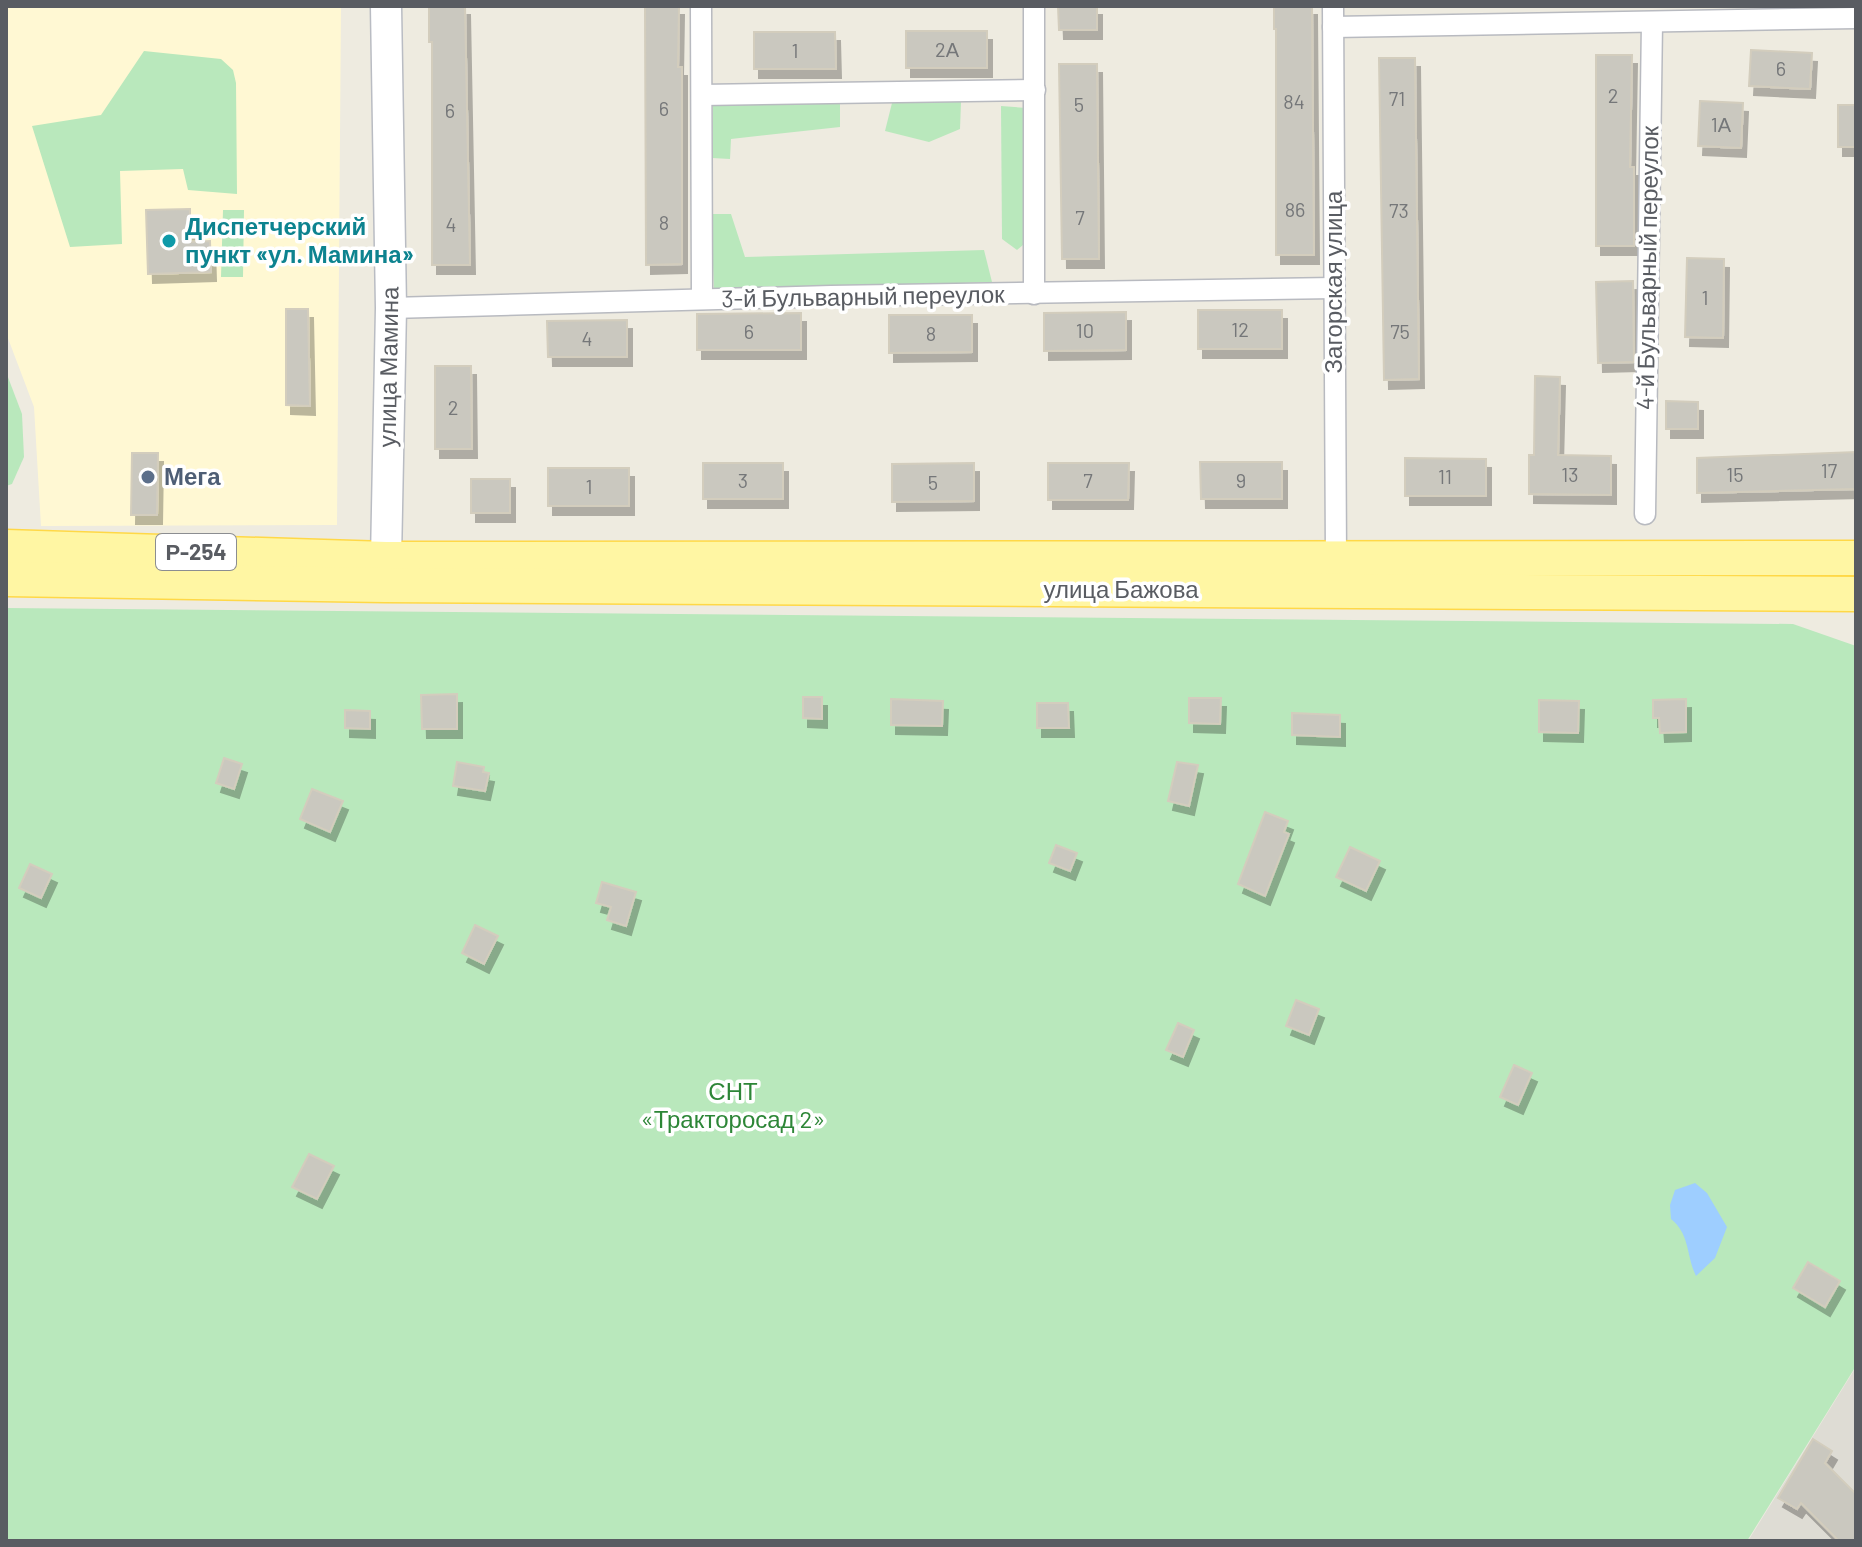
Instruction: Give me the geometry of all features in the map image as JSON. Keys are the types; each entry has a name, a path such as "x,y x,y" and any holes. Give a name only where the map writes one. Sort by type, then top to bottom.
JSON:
{"main road":[{"name":"улица Мамина","path":"386,6 391,308 386,572"},
{"name":"Р-254","path":"6,547 386,572"},
{"name":"улица Бажова","path":"386,572 1336,558 1856,558"},
{"name":"улица Бажова","path":"386,572 1856,594"},
{"name":"Р-254","path":"6,579 386,572"},
{"path":"1742,593 1856,614"}],"street":[{"path":"701,6 702,299"},
{"path":"1034,6 1034,294"},
{"path":"1333,16 1652,22 1703,13 1856,18"},
{"name":"Загорская улица","path":"1333,16 1336,558"},
{"name":"4-й Бульварный переулок","path":"1645,514 1652,22"},
{"path":"702,95 1035,90"},
{"name":"3-й Бульварный переулок","path":"391,308 702,299 1334,288"}],"shaded area":[{"path":"6,6 341,6 337,525 41,526 34,407 6,333"},
{"path":"1856,1367 1856,1541 1748,1541"}],"green space":[{"path":"144,51 221,59 233,70 236,83 237,194 188,190 183,169 120,171 122,244 70,247 32,126 101,115"},
{"path":"893,99 961,102 960,129 929,142 885,131"},
{"path":"840,100 840,127 731,139 730,159 712,158 713,103"},
{"path":"1001,106 1027,108 1029,240 1017,250 1002,239"},
{"path":"223,210 244,210 243,277 221,277"},
{"path":"711,214 731,214 745,257 984,250 992,282 714,291"},
{"path":"6,372 22,414 24,457 12,484 6,486"},
{"name":"СНТ «Тракторосад 2»","path":"6,608 1793,624 1856,646 1856,1366 1747,1541 6,1541"}],"water":[{"path":"1695,1183 1707,1193 1727,1227 1715,1258 1696,1276 1682,1231 1671,1219 1670,1205 1675,1190"}],"building":[{"path":"429,6 465,6 470,265 432,265 432,42 429,42"},
{"path":"645,6 679,6 682,264 646,265"},
{"path":"1058,6 1097,6 1097,30 1059,30"},
{"path":"1274,6 1312,6 1314,255 1276,255"},
{"path":"906,31 987,31 987,68 906,68"},
{"path":"754,32 835,32 836,69 754,69"},
{"path":"1751,50 1812,53 1810,89 1749,86"},
{"path":"1596,55 1632,55 1630,167 1634,167 1634,246 1596,246"},
{"path":"1379,58 1415,58 1419,379 1384,380"},
{"path":"1059,64 1097,64 1099,259 1062,259"},
{"path":"1700,101 1743,103 1741,148 1698,146"},
{"path":"1838,105 1856,105 1856,147 1838,147"},
{"name":"Диспетчерский пункт «ул. Мамина»","path":"190,209 190,242 210,241 211,272 148,274 146,210"},
{"path":"1687,258 1724,259 1723,338 1685,337"},
{"path":"1633,281 1634,362 1598,363 1596,282"},
{"path":"286,309 308,309 310,406 286,405"},
{"path":"1198,310 1282,310 1282,349 1198,349"},
{"path":"1126,312 1126,350 1044,351 1044,313"},
{"path":"801,313 801,350 697,350 697,314"},
{"path":"889,315 972,315 972,352 889,353"},
{"path":"627,320 627,357 548,357 547,321"},
{"path":"435,366 471,366 472,449 435,449"},
{"path":"1535,376 1560,377 1558,455 1611,456 1611,495 1529,494 1529,455 1534,455"},
{"path":"1666,401 1698,402 1698,429 1666,429"},
{"path":"1856,452 1856,489 1697,493 1697,458"},
{"path":"132,453 158,453 157,515 131,515"},
{"path":"1405,458 1486,459 1486,496 1405,496"},
{"path":"1200,462 1282,462 1282,499 1201,499"},
{"path":"703,463 783,463 783,499 703,499"},
{"path":"974,463 974,501 892,502 892,464"},
{"path":"1048,463 1129,463 1128,500 1048,500"},
{"path":"548,468 629,468 629,506 548,506"},
{"path":"471,479 510,479 510,513 471,513"},
{"path":"457,694 457,729 422,729 421,695"},
{"path":"803,697 822,697 822,719 803,718"},
{"path":"1189,698 1221,698 1220,724 1189,723"},
{"path":"891,699 943,701 942,726 891,725"},
{"path":"1686,699 1686,732 1660,733 1659,718 1653,718 1653,700"},
{"path":"1539,700 1579,701 1578,733 1539,732"},
{"path":"1037,703 1068,703 1069,728 1037,728"},
{"path":"345,710 370,711 370,729 345,728"},
{"path":"1292,713 1340,715 1340,737 1292,735"},
{"path":"224,758 242,764 234,789 216,783"},
{"path":"457,762 484,767 483,772 489,773 485,791 453,786"},
{"path":"1177,762 1198,765 1189,806 1168,801"},
{"path":"312,789 343,801 330,832 300,819"},
{"path":"1265,812 1288,821 1284,832 1289,834 1265,896 1238,884"},
{"path":"1056,845 1077,853 1070,871 1049,863"},
{"path":"1350,847 1380,861 1366,891 1336,877"},
{"path":"30,864 52,874 41,898 19,888"},
{"path":"602,882 636,892 626,926 607,920 611,907 596,903"},
{"path":"475,925 498,936 484,964 462,953"},
{"path":"1296,1000 1319,1009 1309,1035 1286,1026"},
{"path":"1178,1023 1194,1030 1183,1057 1166,1050"},
{"path":"1514,1065 1532,1073 1518,1105 1500,1097"},
{"path":"309,1154 334,1166 317,1199 292,1187"},
{"path":"1808,1262 1840,1281 1825,1307 1793,1288"},
{"path":"1813,1439 1832,1451 1825,1463 1856,1494 1856,1541 1839,1541 1801,1503 1797,1509 1778,1498"}],"place":[{"name":"Диспетчерский пункт «ул. Мамина»","path":"169,241"},
{"name":"Мега","path":"148,477"}]}
